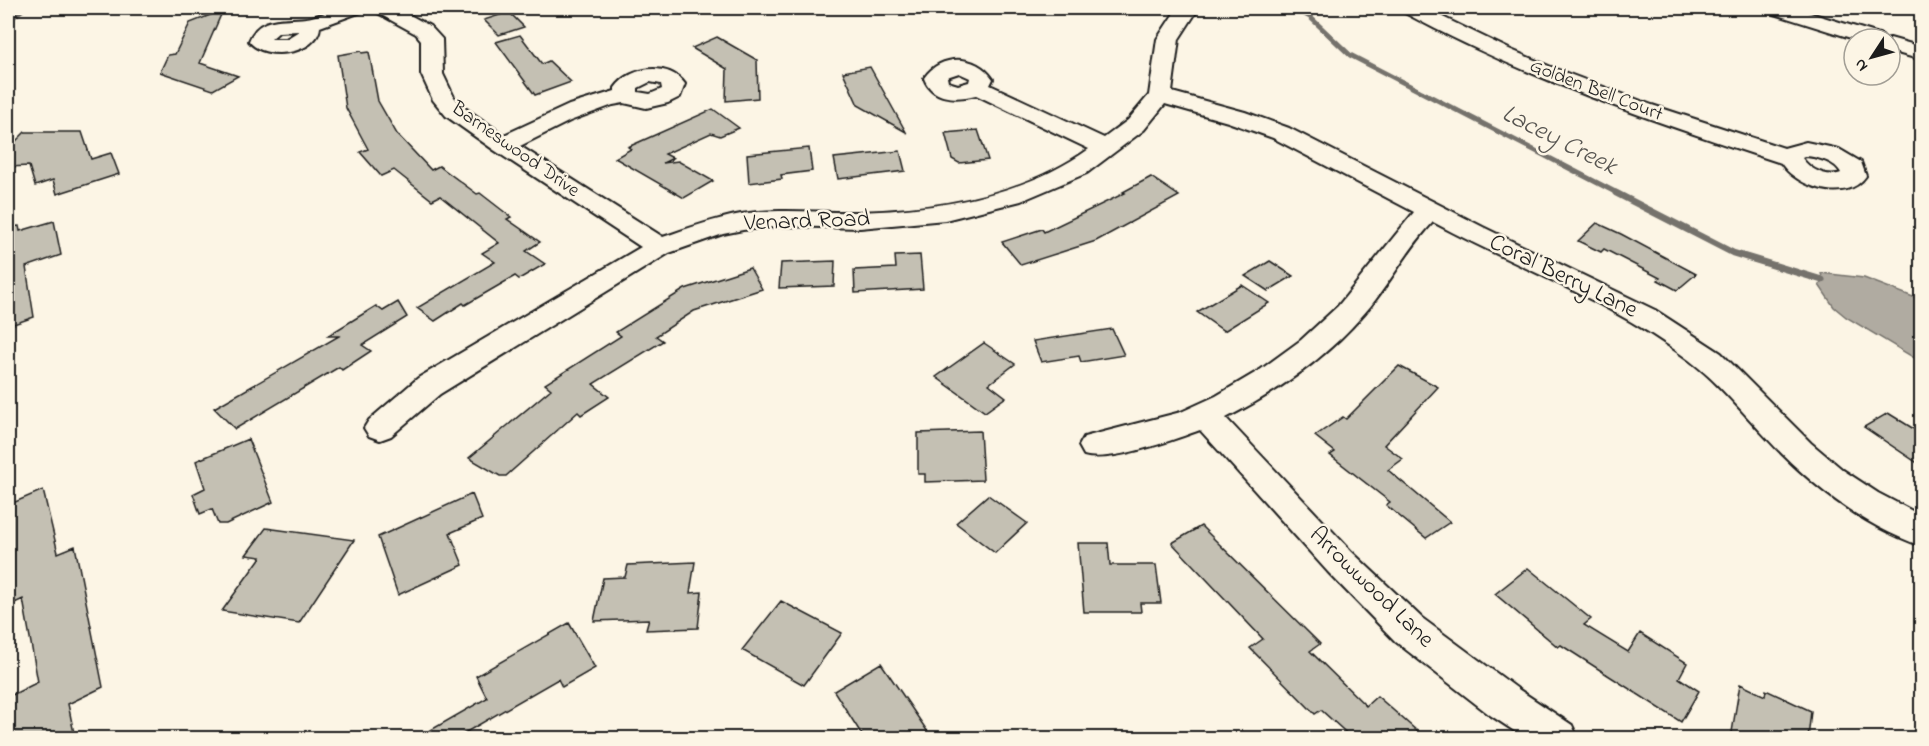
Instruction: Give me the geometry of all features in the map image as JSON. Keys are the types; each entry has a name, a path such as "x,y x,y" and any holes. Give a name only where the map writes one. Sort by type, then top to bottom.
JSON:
{"street":[{"path":"307,25 354,8"},
{"name":"Barneswood Drive","path":"383,8 423,30 431,39 432,74 444,100 454,111 502,145 660,247"},
{"path":"1160,96 1168,39 1189,8"},
{"name":"Golden Bell Court","path":"1410,8 1474,42 1592,92 1790,158"},
{"path":"1775,8 1842,29"},
{"path":"1902,48 1922,54"},
{"path":"977,87 1106,148"},
{"path":"502,145 580,110 627,95"},
{"name":"Venard Road","path":"380,428 429,386 660,247 717,227 743,222 784,218 860,220 910,217 975,206 1050,181 1078,168 1136,125 1160,96"},
{"name":"Coral Berry Lane","path":"1160,96 1233,116 1280,133 1429,212 1617,303 1676,335 1737,384 1809,461 1870,505 1922,532"},
{"path":"1095,447 1169,428 1205,415 1273,375 1323,338 1365,293 1411,229 1429,212"},
{"name":"Arrowwood Lane","path":"1205,415 1340,562 1409,630 1504,702 1558,738"}],"shaded area":[{"path":"1821,273 1864,278 1921,300 1921,362 1846,317 1834,307 1819,285 1823,282"}],"building":[{"path":"223,10 200,63 238,76 213,90 160,72 168,55 175,54 190,23"},
{"path":"509,12 524,27 499,35 484,20"},
{"path":"520,35 542,64 549,61 571,82 535,95 496,42"},
{"path":"717,37 757,60 758,98 726,101 727,69 692,48"},
{"path":"361,51 362,53 369,52 378,101 397,134 431,170 439,166 477,194 480,193 511,217 507,219 540,242 526,251 545,264 519,279 515,276 465,305 463,303 435,321 417,308 495,262 482,253 499,243 440,196 432,200 394,170 381,176 360,152 368,149 346,108 338,55"},
{"path":"870,67 906,132 858,105 843,72"},
{"path":"713,109 739,128 720,136 711,133 665,154 673,158 663,163 678,161 713,181 684,198 615,158 631,149 628,147"},
{"path":"978,130 988,160 959,163 952,159 945,133"},
{"path":"25,132 82,132 91,159 111,153 119,174 57,194 53,180 35,186 29,166 8,167 8,149"},
{"path":"809,148 812,171 781,175 782,179 749,183 747,154"},
{"path":"900,151 905,171 838,179 834,158"},
{"path":"1151,177 1179,196 1096,241 1021,265 1002,242 1042,229 1044,232 1125,193 1123,192"},
{"path":"54,221 61,255 26,267 34,317 8,326 8,227 19,226 20,231"},
{"path":"1597,223 1696,274 1677,290 1658,280 1660,278 1604,249 1601,252 1578,241"},
{"path":"920,255 923,289 855,293 854,270 896,268 895,256"},
{"path":"835,261 834,286 779,288 781,263"},
{"path":"1270,261 1293,276 1268,291 1245,276"},
{"path":"750,268 762,289 694,311 656,336 663,341 593,384 609,397 581,415 578,412 506,476 500,476 469,458 551,389 545,384 621,336 616,332 685,289"},
{"path":"1242,285 1269,303 1224,331 1197,312"},
{"path":"398,302 407,317 362,345 371,351 342,370 339,367 235,429 214,408 339,336 327,336 376,306 383,311"},
{"path":"1112,329 1124,355 1081,362 1079,356 1041,362 1033,341"},
{"path":"984,343 1015,364 989,384 1006,397 985,412 936,377"},
{"path":"1399,366 1438,387 1384,445 1403,459 1388,470 1450,522 1426,538 1386,505 1390,502 1330,455 1335,452 1315,436 1343,417 1346,419"},
{"path":"1888,413 1922,434 1922,466 1864,427"},
{"path":"980,431 983,480 925,482 925,474 918,474 918,433"},
{"path":"248,439 273,502 226,524 218,524 212,509 200,514 193,494 205,488 196,461"},
{"path":"43,490 58,553 75,546 103,687 68,704 75,738 8,738 8,697 38,682 23,599 8,606 8,505"},
{"path":"472,494 482,519 450,533 463,565 398,595 378,537"},
{"path":"988,495 1027,523 995,553 956,523"},
{"path":"1201,526 1320,644 1310,651 1366,706 1377,696 1425,738 1352,738 1321,710 1315,714 1250,648 1263,639 1172,543"},
{"path":"266,528 354,540 299,623 222,611 261,557 246,555"},
{"path":"1078,543 1108,543 1110,565 1156,565 1161,603 1140,603 1141,612 1084,612"},
{"path":"695,562 690,593 702,592 698,628 646,630 649,619 594,621 603,578 625,577 628,565"},
{"path":"1528,568 1591,619 1584,625 1628,652 1640,633 1687,663 1679,678 1699,691 1681,722 1561,645 1558,647 1495,594"},
{"path":"781,601 842,633 804,685 742,650"},
{"path":"569,623 595,668 562,687 558,679 456,738 417,738 487,698 476,676"},
{"path":"881,663 932,738 864,738 834,691"},
{"path":"1740,684 1765,696 1766,690 1811,711 1808,738 1731,738"}],"waterway":[{"path":"8,21 24,8"},
{"name":"Lacey Creek","path":"1294,8 1310,17 1350,55 1619,194"},
{"name":"Lacey Creek","path":"1616,193 1733,253 1822,280"}]}
